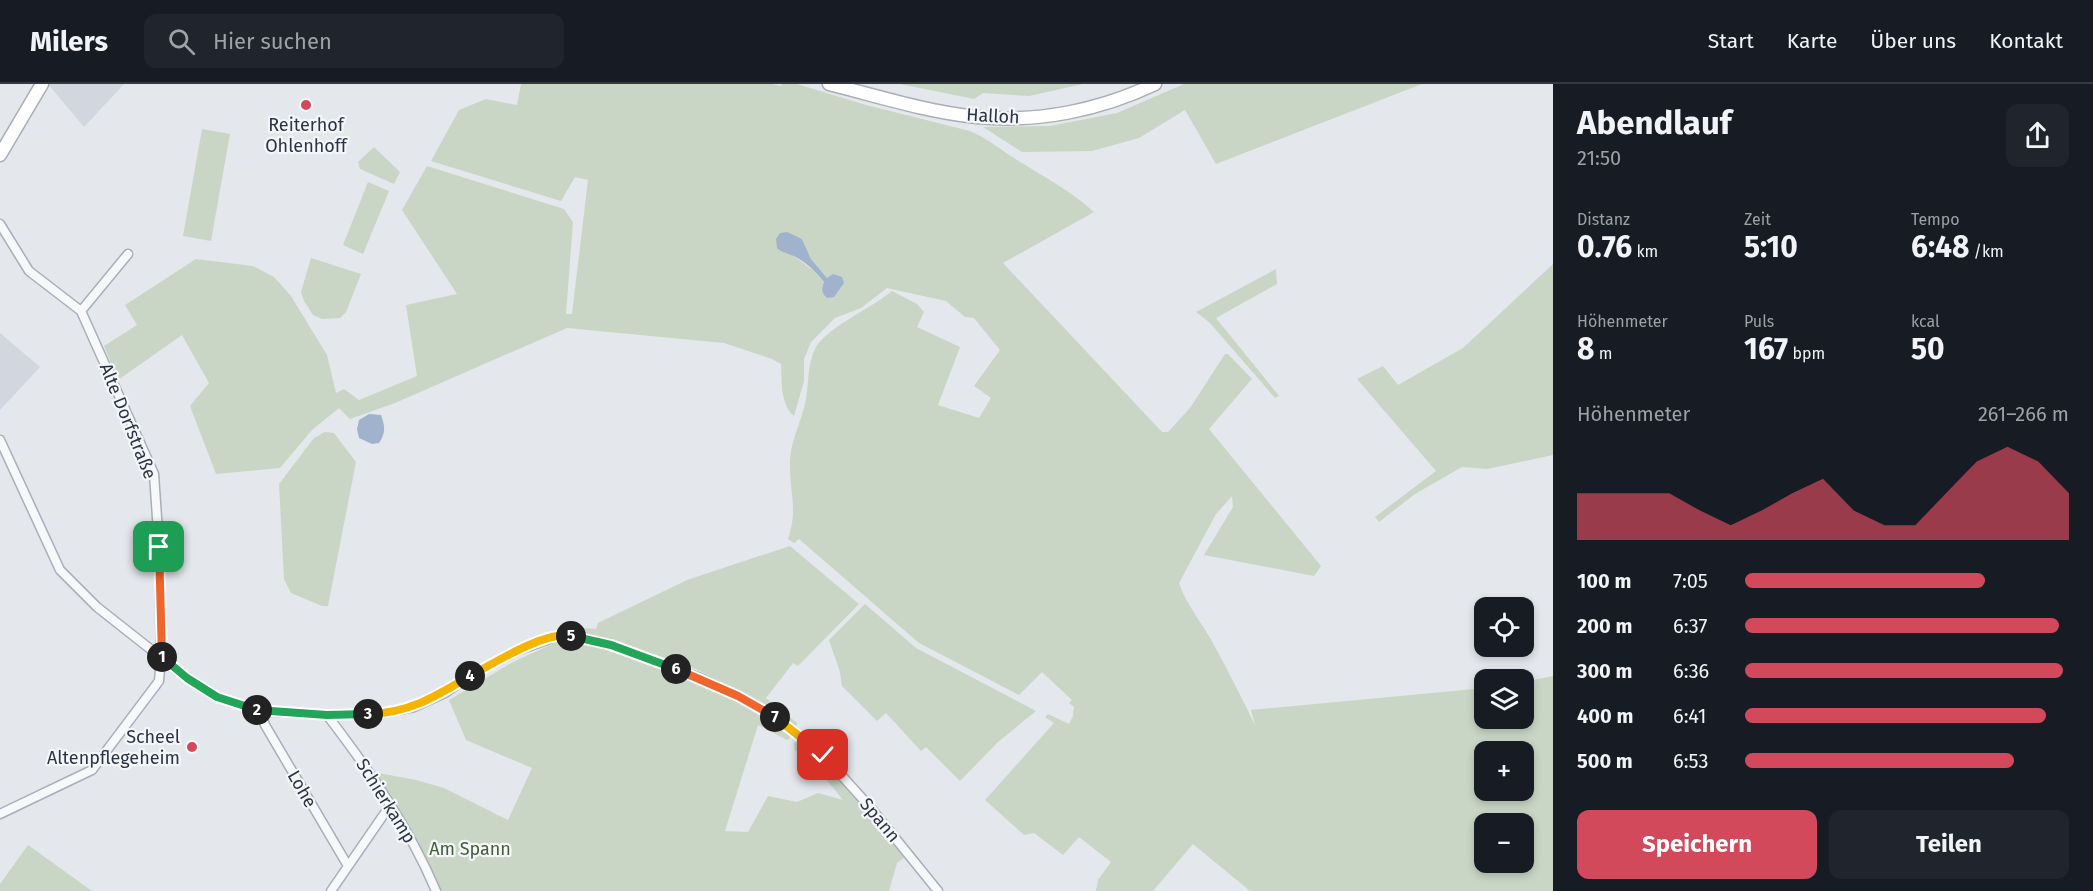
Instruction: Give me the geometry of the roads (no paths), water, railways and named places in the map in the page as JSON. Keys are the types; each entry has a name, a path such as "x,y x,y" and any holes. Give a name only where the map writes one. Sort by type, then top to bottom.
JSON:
{"main road":[{"path":"0,155 42,84"},
{"name":"Halloh","path":"829,84 930,109 964,115 1016,118 1043,117 1098,106 1125,98 1155,84"}],"street":[{"name":"Alte Dorfstraße","path":"0,224 29,271 81,311 154,474 159,547 161,657 159,681 92,770 0,814"},
{"path":"81,311 128,254"},
{"name":"Spann","path":"0,440 60,570 97,607 187,678 217,697 260,711 327,715 379,714 414,707 445,693 468,677 519,650 562,634 611,645 700,678 778,719 823,755 870,807 938,891"},
{"name":"Lohe","path":"260,711 265,725 348,866"},
{"name":"Schierkamp","path":"327,715 357,754 390,804 424,862 436,891"},
{"path":"331,891 390,804"}],"water":[{"path":"787,232 802,239 811,259 827,278 833,274 842,277 844,283 834,297 825,296 822,290 824,282 810,268 798,258 777,248 776,239 780,233"},
{"path":"369,414 381,415 384,429 379,443 372,444 359,438 357,429 359,420"}],"place":[{"name":"Reiterhof Ohlenhoff","path":"306,105"},
{"name":"Scheel Altenpflegeheim","path":"192,747"}],"park label":[{"name":"Am Spann","path":"470,849"}]}
